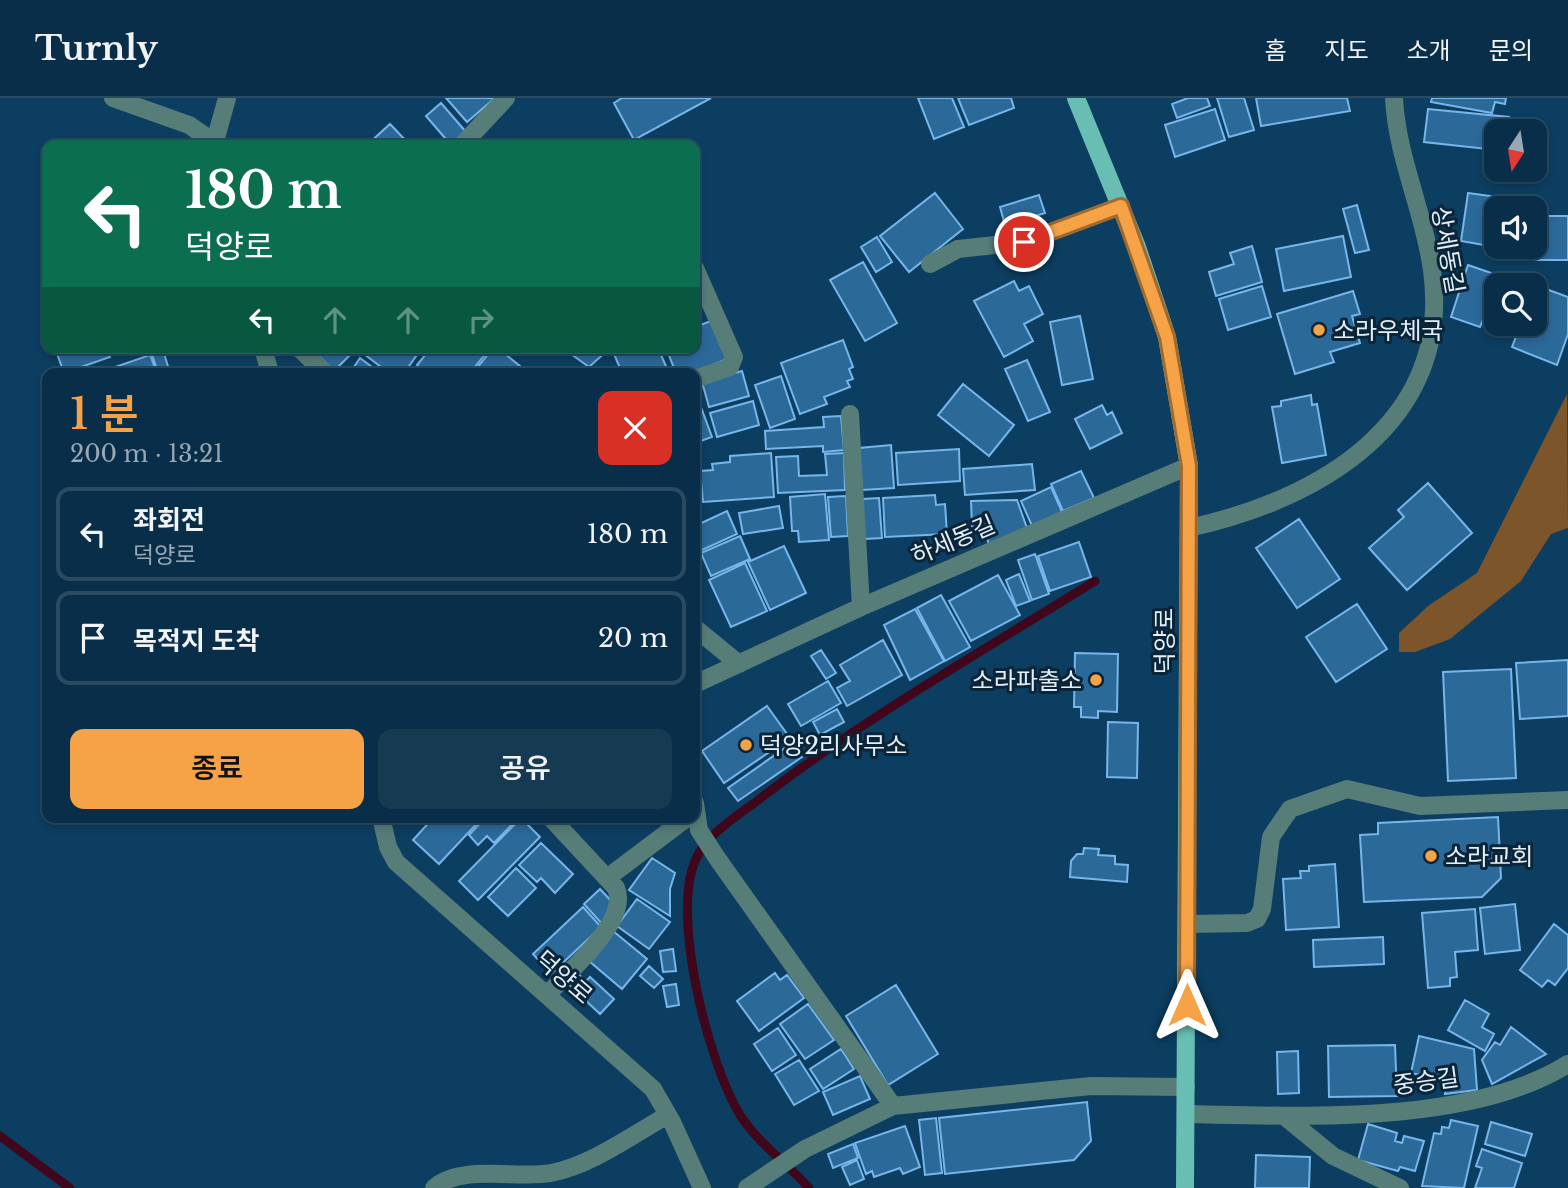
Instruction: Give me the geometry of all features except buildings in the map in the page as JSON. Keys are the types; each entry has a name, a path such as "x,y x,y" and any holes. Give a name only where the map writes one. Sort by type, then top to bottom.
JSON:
{"main road":[{"name":"덕양로","path":"1076,98 1121,206 1167,337 1189,466 1185,1188"}],"street":[{"path":"113,98 189,125 210,140"},
{"path":"216,140 227,98"},
{"path":"467,140 506,98"},
{"name":"상세동길","path":"1189,528 1258,510 1302,491 1335,472 1366,449 1389,424 1413,387 1429,348 1434,297 1427,243 1400,149 1394,98"},
{"path":"930,264 958,249 1024,242 1121,206"},
{"path":"700,279 734,357 730,367 700,377"},
{"path":"305,354 320,368"},
{"path":"850,414 861,607"},
{"name":"하세동길","path":"700,682 861,607 1189,466"},
{"path":"700,632 739,664"},
{"path":"1187,924 1247,923 1256,919 1262,909 1268,848 1282,817 1290,809 1347,789 1420,806 1568,800"},
{"name":"덕양로","path":"382,823 388,848 396,862 643,1079 668,1115 702,1188"},
{"path":"547,995 606,932 613,920 620,895 556,823"},
{"path":"607,878 694,824 893,1106"},
{"name":"중승길","path":"1186,1115 1342,1114 1449,1103 1528,1084 1568,1064"},
{"path":"754,1184 805,1149 893,1106 1091,1086 1186,1087"},
{"path":"434,1188 444,1180 459,1176 531,1175 576,1166 668,1115"},
{"path":"1284,1116 1333,1156 1400,1188"}],"shaded area":[{"path":"1567,394 1568,528 1551,534 1521,581 1450,639 1415,652 1399,652 1399,633 1428,606 1477,573"}],"waterway":[{"path":"809,1188 747,1125 728,1092 716,1062 690,951 689,884 696,859 707,842 723,827 838,742 1095,581"},
{"path":"0,1136 70,1188"}],"place":[{"name":"소라우체국","path":"1319,330"},
{"name":"소라파출소","path":"1096,680"},
{"name":"덕양2리사무소","path":"746,745"},
{"name":"소라교회","path":"1431,856"}],"route":[{"path":"1024,242 1121,206 1155,298 1175,374 1189,466 1187,1005"}]}
